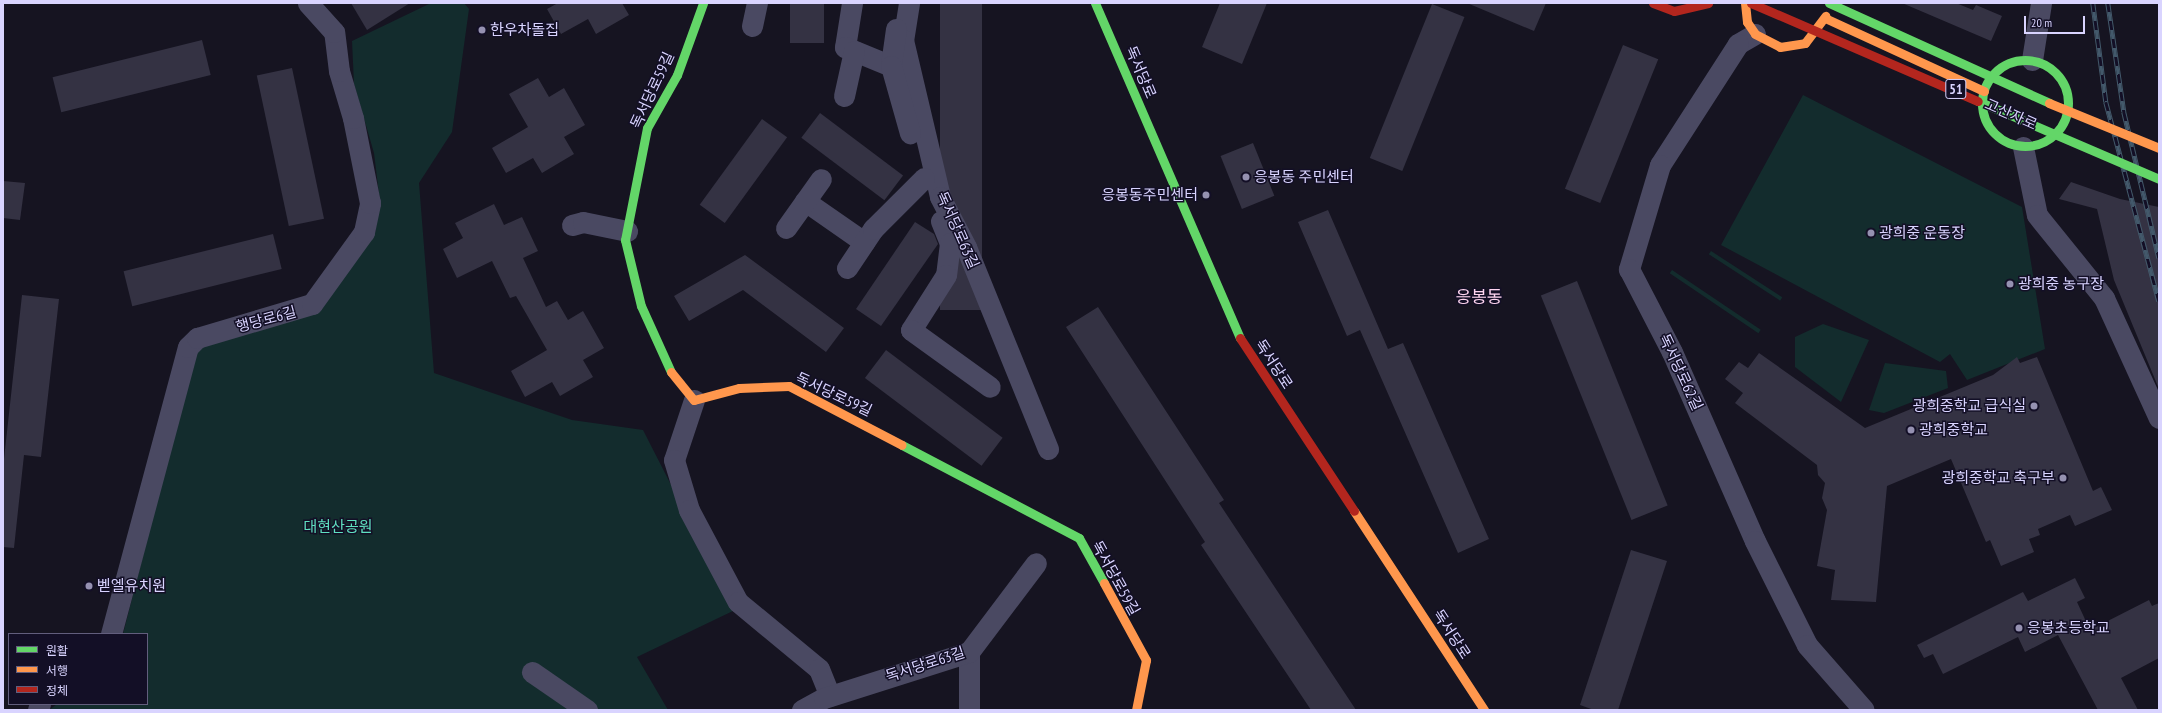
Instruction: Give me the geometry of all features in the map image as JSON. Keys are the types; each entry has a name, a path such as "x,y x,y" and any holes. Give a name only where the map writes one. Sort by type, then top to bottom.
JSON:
{"main road":[{"name":"독서당로59길","path":"703,3 677,75 647,128 625,240 641,306 672,375 694,400 739,388 789,386 1079,538 1146,660 1136,710"},
{"name":"독서당로","path":"1095,3 1237,333 1484,710"},
{"path":"1653,3 1674,11 1708,3"},
{"path":"1745,3 1747,22 1755,34 1780,47 1794,47 1815,34 1824,18 1827,3"},
{"name":"고산자로","path":"1751,3 2159,178"},
{"name":"고산자로","path":"1827,3 2031,95 2159,148"},
{"path":"1824,18 1984,91"},
{"path":"2032,60 2056,72 2064,83 2068,112 2052,138 2024,147 1996,136 1987,124 1982,111 1984,91 1994,72 2005,64 2032,60"}],"street":[{"name":"행당로6길","path":"111,633 188,347 197,338 312,304 364,232 370,203 355,126 339,71 334,32 308,3"},
{"path":"752,26 757,3"},
{"path":"852,3 845,47 890,66"},
{"path":"900,3 890,66 924,178 950,243 946,275 911,330 990,387"},
{"name":"독서당로63길","path":"909,3 904,40 940,197 966,247 1048,449"},
{"path":"2032,60 2041,3"},
{"name":"독서당로62길","path":"1755,34 1738,44 1660,165 1629,269 1675,359 1755,541 1807,644 1864,710"},
{"path":"844,96 854,51"},
{"name":"고산자로","path":"2024,147 2037,215 2104,298 2159,418"},
{"path":"847,268 864,242 924,178"},
{"path":"786,228 821,179"},
{"path":"805,201 864,242"},
{"path":"572,225 583,222 627,231"},
{"path":"694,400 674,460 689,510 738,602 819,669 830,696"},
{"name":"독서당로63길","path":"802,710 830,696 969,652 1036,563"},
{"path":"969,652 969,710"},
{"path":"532,672 587,710"}],"green space":[{"name":"대현산공원","path":"431,3 464,3 469,9 452,132 419,183 434,373 572,420 643,430 735,610 637,657 668,710 49,710 56,705 148,705 148,633 123,633 195,352 203,344 323,301 375,233 380,202 374,153 354,84 352,41"},
{"name":"광희중 운동장","path":"1803,95 2022,207 2045,349 1967,380 1950,354 1940,362 1721,245"},
{"path":"1711,251 1782,297 1780,301 1709,254"},
{"path":"1672,270 1761,330 1758,333 1670,273"},
{"path":"1823,324 1869,340 1841,402 1795,367 1795,337"},
{"path":"1885,363 1946,371 1948,388 1884,413 1869,410"}],"building":[{"path":"351,3 410,3 367,30"},
{"path":"558,3 622,3 629,15 596,34 588,19 561,34 547,9"},
{"path":"790,3 824,3 824,43 790,43"},
{"path":"940,3 982,3 982,310 940,310"},
{"path":"1220,3 1267,3 1242,64 1202,47"},
{"path":"1467,3 1546,3 1534,31"},
{"path":"1902,3 1956,3 1973,10 1976,5 2002,16 1991,41"},
{"path":"1432,4 1464,17 1402,171 1370,158"},
{"path":"202,40 211,75 61,112 53,77"},
{"path":"1623,45 1658,59 1600,203 1565,189"},
{"path":"292,68 324,219 289,226 257,75"},
{"path":"538,78 549,97 564,88 585,125 564,137 574,154 542,173 533,158 506,173 492,148 528,127 509,94"},
{"path":"820,113 903,176 884,200 801,138"},
{"path":"762,119 787,137 725,223 700,205"},
{"path":"1253,143 1274,196 1242,209 1221,156"},
{"path":"3,181 25,183 20,220 3,218"},
{"path":"2071,182 2120,199 2159,207 2159,389 2114,280 2097,209 2059,199"},
{"path":"494,204 504,225 522,217 538,251 523,258 546,307 557,301 568,320 583,311 604,348 583,360 593,377 560,396 552,382 525,397 511,371 547,350 516,296 510,298 492,261 457,278 443,249 463,238 455,223"},
{"path":"1328,210 1388,349 1403,343 1489,539 1458,553 1360,330 1347,336 1298,222"},
{"path":"915,222 934,234 938,244 881,326 856,309"},
{"path":"273,234 282,269 132,306 124,271"},
{"path":"745,255 844,328 826,352 743,290 689,321 674,296"},
{"path":"1577,281 1668,505 1631,520 1541,296"},
{"path":"22,295 59,299 41,457 24,455 14,548 3,547 3,468"},
{"path":"1098,307 1224,500 1219,503 1356,710 1311,710 1201,545 1205,542 1066,327"},
{"path":"886,350 1003,438 982,466 865,378"},
{"name":"광희중학교","path":"1759,353 1865,428 1993,375 2017,357 2020,363 2037,357 2093,491 2101,487 2112,510 2075,526 2070,515 2038,529 2040,535 2029,539 2034,552 2001,566 1990,540 1986,542 1951,459 1887,486 1876,602 1831,600 1835,570 1817,566 1827,510 1822,498 1825,483 1818,475 1817,465 1735,403 1743,393 1725,379 1739,362 1748,368"},
{"path":"1631,550 1667,561 1618,710 1594,710 1580,705"},
{"path":"2075,578 2085,598 2077,602 2090,630 2149,600 2152,606 2159,603 2159,658 2121,678 2138,710 2098,710 2058,635 2025,652 2018,637 1943,674 1933,654 1924,658 1917,645 2023,592 2028,601"}],"railway":[{"path":"2093,3 2106,102 2159,301"},
{"path":"2108,3 2124,112 2159,258"}],"traffic: fast":[{"path":"671,372 641,306 625,240 647,128 677,75 703,3"},
{"path":"1095,3 1240,338"},
{"path":"1829,3 2049,103"},
{"path":"2017,60 2033,60 2042,63 2056,72 2065,86 2068,95 2068,103 2068,111 2065,120 2056,134 2042,143 2033,146 2017,146 2001,139 1994,134 1989,127 1982,111 1982,95 1989,79 1994,72 2001,67 2017,60"},
{"path":"1978,101 2159,179"},
{"path":"902,445 1079,538 1104,583"}],"traffic: slow":[{"path":"1745,3 1747,22 1755,34 1780,47 1805,43 1825,16"},
{"path":"1825,18 1984,91"},
{"path":"2049,103 2159,148"},
{"path":"671,372 694,400 739,388 789,386 902,445"},
{"path":"1354,511 1484,710"},
{"path":"1104,583 1146,660 1136,710"}],"traffic: jam":[{"path":"1653,3 1674,11 1708,3"},
{"path":"1751,3 1978,101"},
{"path":"1240,338 1354,511"}],"place":[{"name":"한우차돌집","path":"482,30"},
{"name":"응봉동 주민센터","path":"1246,177"},
{"name":"응봉동주민센터","path":"1206,195"},
{"name":"광희중 운동장","path":"1871,233"},
{"name":"광희중 농구장","path":"2010,284"},
{"name":"광희중학교 급식실","path":"2034,406"},
{"name":"광희중학교","path":"1911,430"},
{"name":"광희중학교 축구부","path":"2063,478"},
{"name":"벧엘유치원","path":"89,586"},
{"name":"응봉초등학교","path":"2019,628"}],"district":[{"name":"응봉동","path":"1479,298"}]}
